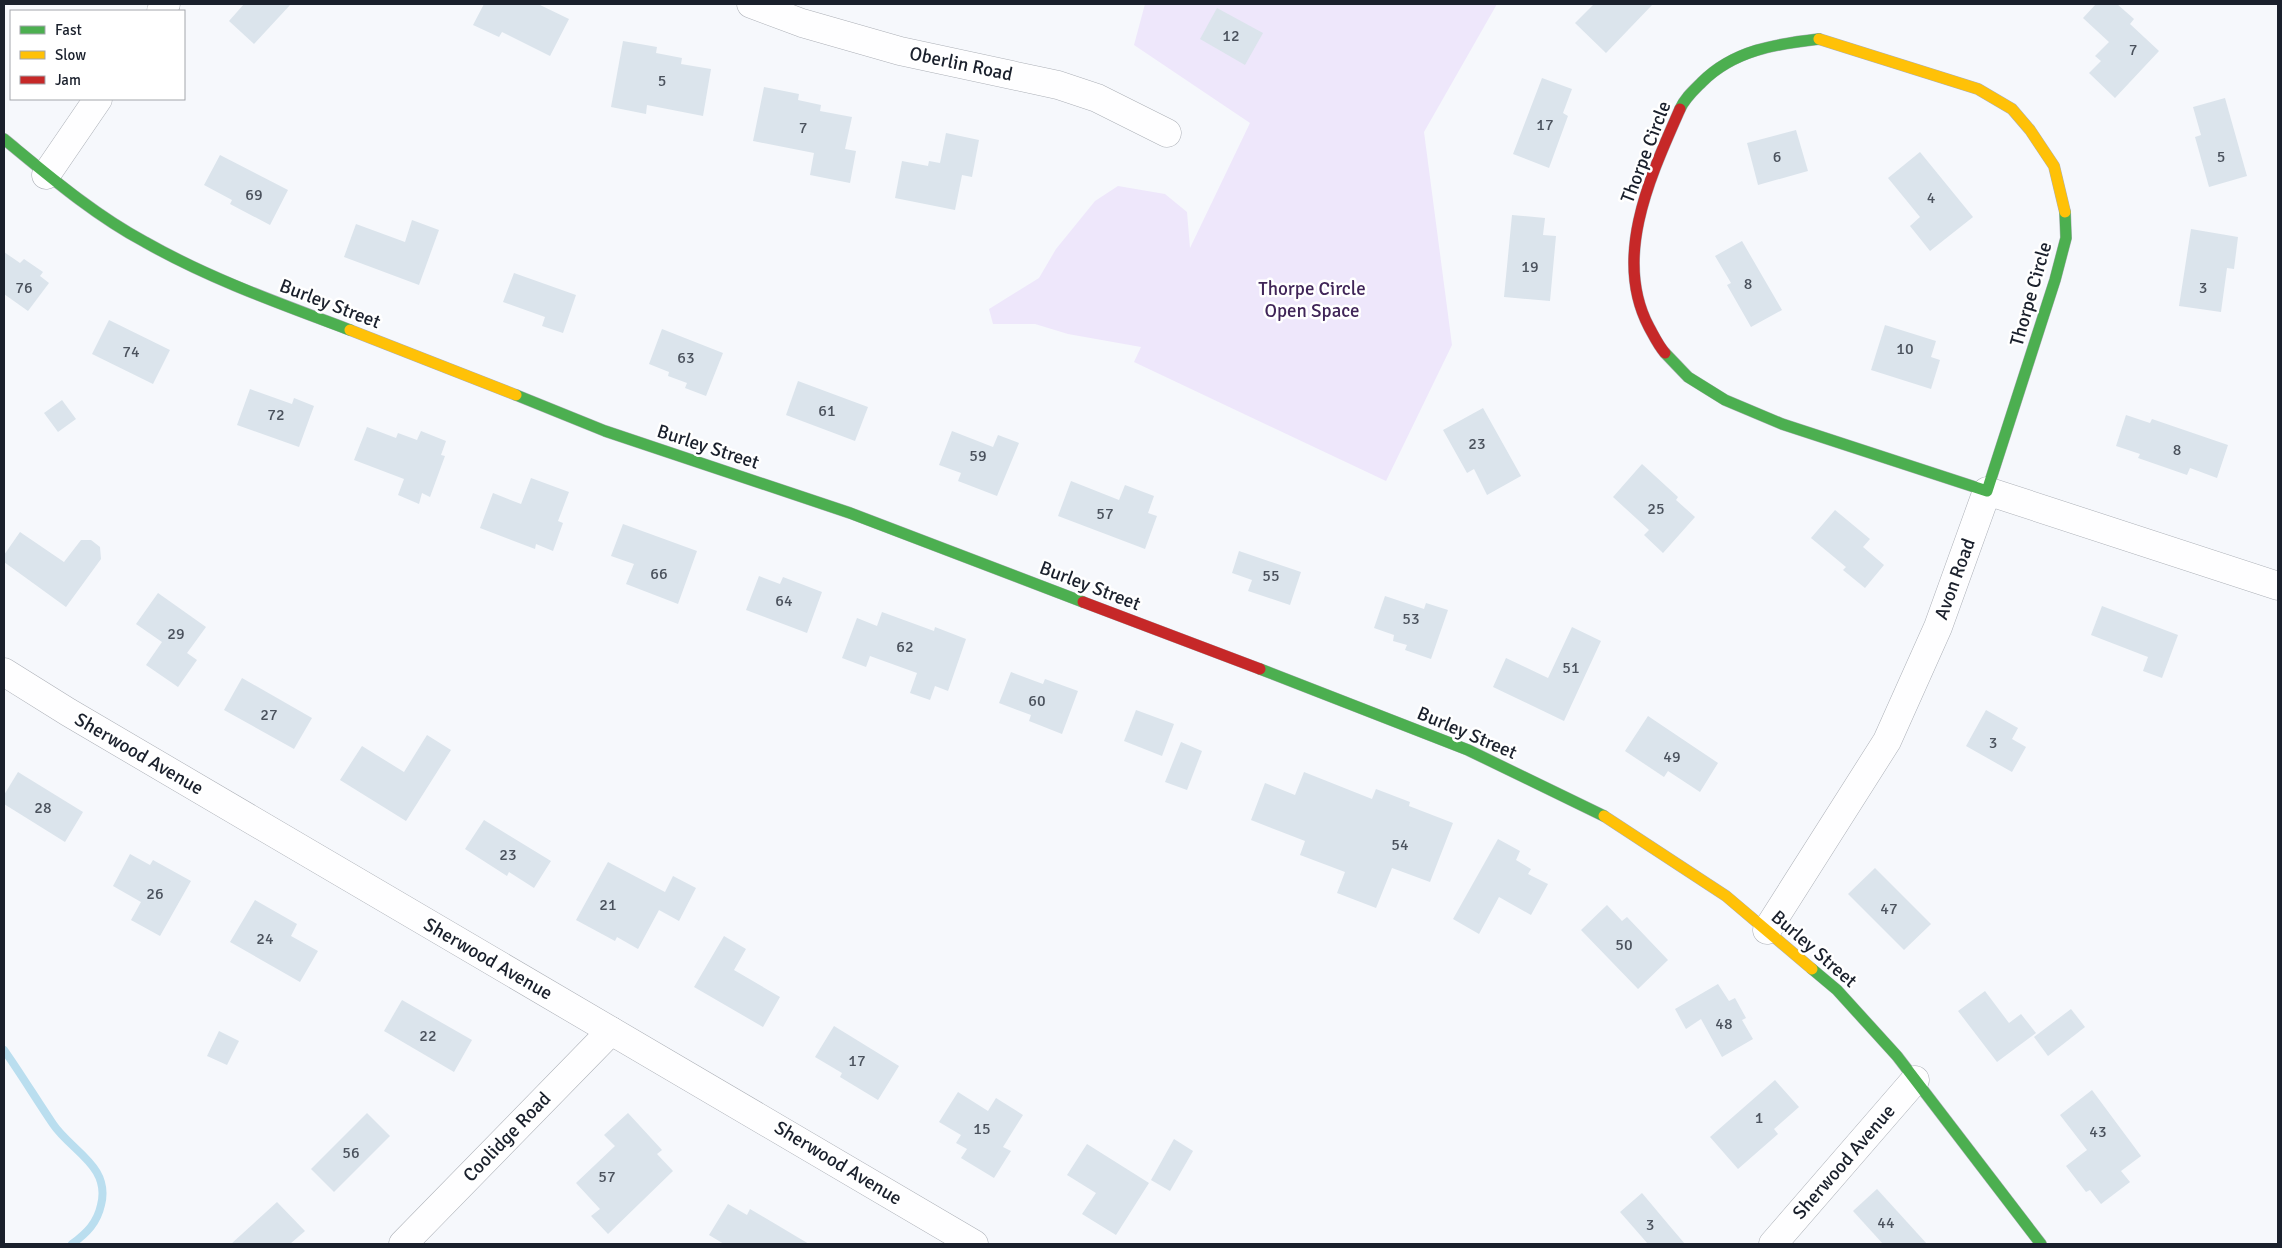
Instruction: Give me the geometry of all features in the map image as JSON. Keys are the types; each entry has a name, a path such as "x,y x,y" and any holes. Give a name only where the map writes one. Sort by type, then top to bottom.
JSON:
{"main road":[{"name":"Thorpe Circle","path":"1819,38 1978,89 2012,110 2030,130 2054,166 2065,206 2066,238 2056,280 1987,491 1782,424 1725,400 1688,376 1659,346 1640,310 1632,273 1637,228 1658,159 1684,99 1714,70 1745,53 1779,44 1819,38"},
{"name":"Burley Street","path":"4,139 67,192 144,242 236,288 434,362 605,431 850,513 1468,750 1596,811 1726,896 1837,990 1898,1056 2041,1244"}],"street":[{"name":"Oberlin Road","path":"751,4 802,23 900,50 1058,85 1097,98 1168,133"},
{"path":"46,175 97,100"},
{"path":"1987,491 2278,586"},
{"name":"Avon Road","path":"1766,930 1887,741 1938,627 1987,491"},
{"name":"Sherwood Avenue","path":"4,672 68,712 974,1244"},
{"name":"Coolidge Road","path":"403,1244 611,1030"},
{"name":"Sherwood Avenue","path":"1773,1244 1915,1080"}],"green space":[{"name":"Thorpe Circle Open Space","path":"1145,4 1497,4 1424,132 1452,345 1386,481 1134,362 1141,347 1068,334 1035,324 993,324 989,309 1039,278 1056,249 1095,201 1118,186 1165,194 1187,212 1190,248 1250,123 1134,45"}],"building":[{"path":"244,4 291,4 254,44 229,21"},
{"path":"484,4 538,4 569,19 550,56 502,32 499,37 473,25"},
{"path":"1594,4 1653,4 1606,53 1575,23"},
{"path":"2096,4 2117,4 2134,19 2130,24 2159,51 2115,98 2089,73 2101,61 2095,56 2109,42 2083,18"},
{"path":"1217,8 1263,33 1245,65 1200,39"},
{"path":"623,41 657,47 656,53 682,58 681,64 711,69 703,116 647,105 646,114 611,107"},
{"path":"1542,78 1572,89 1563,113 1568,116 1549,168 1513,154"},
{"path":"764,87 799,94 798,100 821,105 820,111 852,117 845,149 856,151 850,183 810,175 814,153 753,141"},
{"path":"2225,98 2247,176 2209,187 2195,137 2201,135 2193,107"},
{"path":"1796,130 1808,171 1758,185 1747,143"},
{"path":"946,133 979,140 972,177 962,175 955,210 895,198 902,161 928,166 929,161 940,163"},
{"path":"1920,152 1973,217 1930,251 1910,226 1920,217 1888,178"},
{"path":"220,155 288,190 270,225 230,204 232,200 204,185"},
{"path":"1512,215 1545,218 1543,235 1556,236 1550,301 1504,297"},
{"path":"412,220 439,230 419,285 344,257 356,224 405,242"},
{"path":"2191,229 2238,237 2234,269 2227,268 2221,312 2179,306"},
{"path":"1742,241 1782,310 1751,327 1727,285 1731,283 1715,256"},
{"path":"4,252 20,263 24,259 43,272 40,276 49,283 28,311 4,294"},
{"path":"514,273 576,295 563,333 542,326 545,317 503,302"},
{"path":"109,320 170,350 153,384 92,354"},
{"path":"1885,325 1936,341 1931,357 1940,360 1931,389 1871,370"},
{"path":"662,329 723,353 706,396 685,388 687,383 668,376 669,372 649,364"},
{"path":"798,381 868,407 855,441 786,415"},
{"path":"250,389 292,404 294,398 314,406 299,447 237,425"},
{"path":"62,400 76,419 58,432 44,413"},
{"path":"1483,408 1521,476 1487,495 1474,469 1467,473 1443,430"},
{"path":"2126,415 2150,423 2152,419 2228,445 2217,478 2190,468 2187,475 2138,458 2140,454 2116,446"},
{"path":"367,427 396,438 398,433 417,440 421,431 446,441 441,455 445,456 430,497 422,493 419,504 398,495 404,479 354,460"},
{"path":"952,431 993,447 998,435 1019,443 997,496 958,481 961,473 939,465"},
{"path":"1642,464 1678,497 1676,500 1695,517 1663,553 1644,535 1649,530 1613,497"},
{"path":"531,478 569,492 558,521 563,523 553,551 536,544 535,549 480,528 493,493 521,504"},
{"path":"1071,481 1119,500 1125,485 1154,496 1148,513 1157,516 1145,549 1058,516"},
{"path":"1835,510 1870,539 1863,547 1884,565 1865,588 1843,570 1846,567 1811,538"},
{"path":"623,524 697,551 678,604 626,584 634,564 611,556"},
{"path":"20,532 64,562 81,540 91,540 100,547 101,559 66,607 4,562 4,555"},
{"path":"1239,551 1301,572 1290,605 1248,591 1252,580 1232,573"},
{"path":"759,576 780,584 783,577 822,592 807,633 746,610"},
{"path":"158,593 206,627 187,653 197,660 178,687 146,665 162,642 136,624"},
{"path":"1385,596 1424,609 1426,603 1448,610 1431,659 1405,650 1407,645 1393,641 1394,635 1374,628"},
{"path":"2102,606 2178,635 2162,678 2143,671 2148,657 2091,635"},
{"path":"882,612 934,631 935,627 966,639 948,691 935,686 930,700 910,693 917,673 870,656 866,667 842,658 857,618 877,626"},
{"path":"1572,627 1601,641 1564,721 1493,687 1506,658 1548,678"},
{"path":"1011,672 1043,684 1045,679 1078,691 1062,734 1029,721 1031,715 999,703"},
{"path":"242,678 312,718 294,749 224,710"},
{"path":"1136,710 1174,724 1162,756 1124,741"},
{"path":"1986,710 2018,728 2012,739 2026,747 2012,772 1966,746"},
{"path":"1648,716 1718,763 1700,792 1668,771 1664,777 1625,751"},
{"path":"427,735 451,750 406,821 340,780 362,746 404,772"},
{"path":"1181,742 1202,751 1187,790 1165,782"},
{"path":"18,772 83,812 65,842 4,804 4,795"},
{"path":"1304,772 1372,799 1376,789 1410,802 1409,806 1453,823 1430,882 1392,868 1376,908 1337,893 1345,872 1300,855 1305,841 1251,820 1265,783 1295,795"},
{"path":"484,820 551,861 534,888 509,872 507,876 465,849"},
{"path":"1498,839 1520,851 1516,860 1531,869 1528,874 1548,884 1531,915 1499,897 1479,934 1453,919"},
{"path":"130,854 150,865 153,860 191,881 160,936 131,920 141,902 113,886"},
{"path":"608,862 665,892 673,876 696,888 679,921 659,910 638,949 617,937 615,941 576,920"},
{"path":"1875,868 1931,924 1904,950 1848,894"},
{"path":"255,900 297,924 291,936 318,951 300,982 230,942"},
{"path":"1607,905 1622,921 1627,917 1668,960 1638,989 1581,930"},
{"path":"724,936 746,949 734,970 780,997 763,1027 694,987"},
{"path":"1718,984 1729,1001 1735,998 1746,1018 1742,1020 1753,1039 1722,1057 1701,1019 1686,1029 1675,1009"},
{"path":"1985,991 2009,1023 2021,1014 2036,1033 1997,1062 1958,1011"},
{"path":"402,1000 472,1040 454,1072 384,1031"},
{"path":"2071,1009 2085,1027 2048,1056 2034,1037"},
{"path":"834,1026 899,1066 878,1100 840,1077 842,1073 815,1057"},
{"path":"219,1031 239,1041 227,1065 207,1056"},
{"path":"1775,1080 1799,1107 1774,1129 1778,1134 1738,1169 1710,1137"},
{"path":"2092,1090 2141,1156 2121,1171 2130,1182 2101,1204 2090,1190 2086,1192 2066,1166 2087,1150 2060,1115"},
{"path":"958,1092 988,1111 996,1098 1023,1115 1003,1147 1011,1151 994,1178 961,1158 967,1149 956,1143 961,1135 939,1122"},
{"path":"367,1113 390,1136 334,1192 311,1169"},
{"path":"628,1113 662,1150 657,1154 673,1171 608,1234 591,1216 600,1209 576,1183 615,1146 604,1135"},
{"path":"1174,1139 1193,1151 1170,1191 1151,1180"},
{"path":"1087,1144 1149,1183 1116,1235 1082,1214 1096,1193 1067,1175"},
{"path":"1877,1189 1927,1244 1883,1244 1853,1211"},
{"path":"1642,1193 1685,1244 1648,1244 1620,1212"},
{"path":"277,1202 305,1231 290,1244 231,1244"},
{"path":"728,1204 747,1215 750,1209 809,1244 724,1244 709,1235"}],"waterway":[{"path":"4,1050 53,1124 95,1169 100,1180 103,1191 97,1217 87,1232 72,1244"}],"traffic: fast":[{"path":"1680,109 1687,98 1702,82 1728,62 1756,50 1787,43 1819,39"},
{"path":"4,139 89,207 145,242 220,279 350,330"},
{"path":"1665,353 1688,377 1725,400 1782,424 1987,491 2055,280 2066,238 2065,212"},
{"path":"516,395 605,431 850,513 1083,602"},
{"path":"1260,669 1468,750 1604,816"},
{"path":"1812,969 1837,990 1897,1056 2041,1244"}],"traffic: slow":[{"path":"1819,39 1978,89 2012,109 2030,130 2054,166 2065,212"},
{"path":"350,330 516,395"},
{"path":"1604,816 1726,896 1812,969"}],"traffic: jam":[{"path":"1665,353 1649,327 1639,300 1634,273 1635,245 1648,189 1680,109"},
{"path":"1083,602 1260,669"}]}
